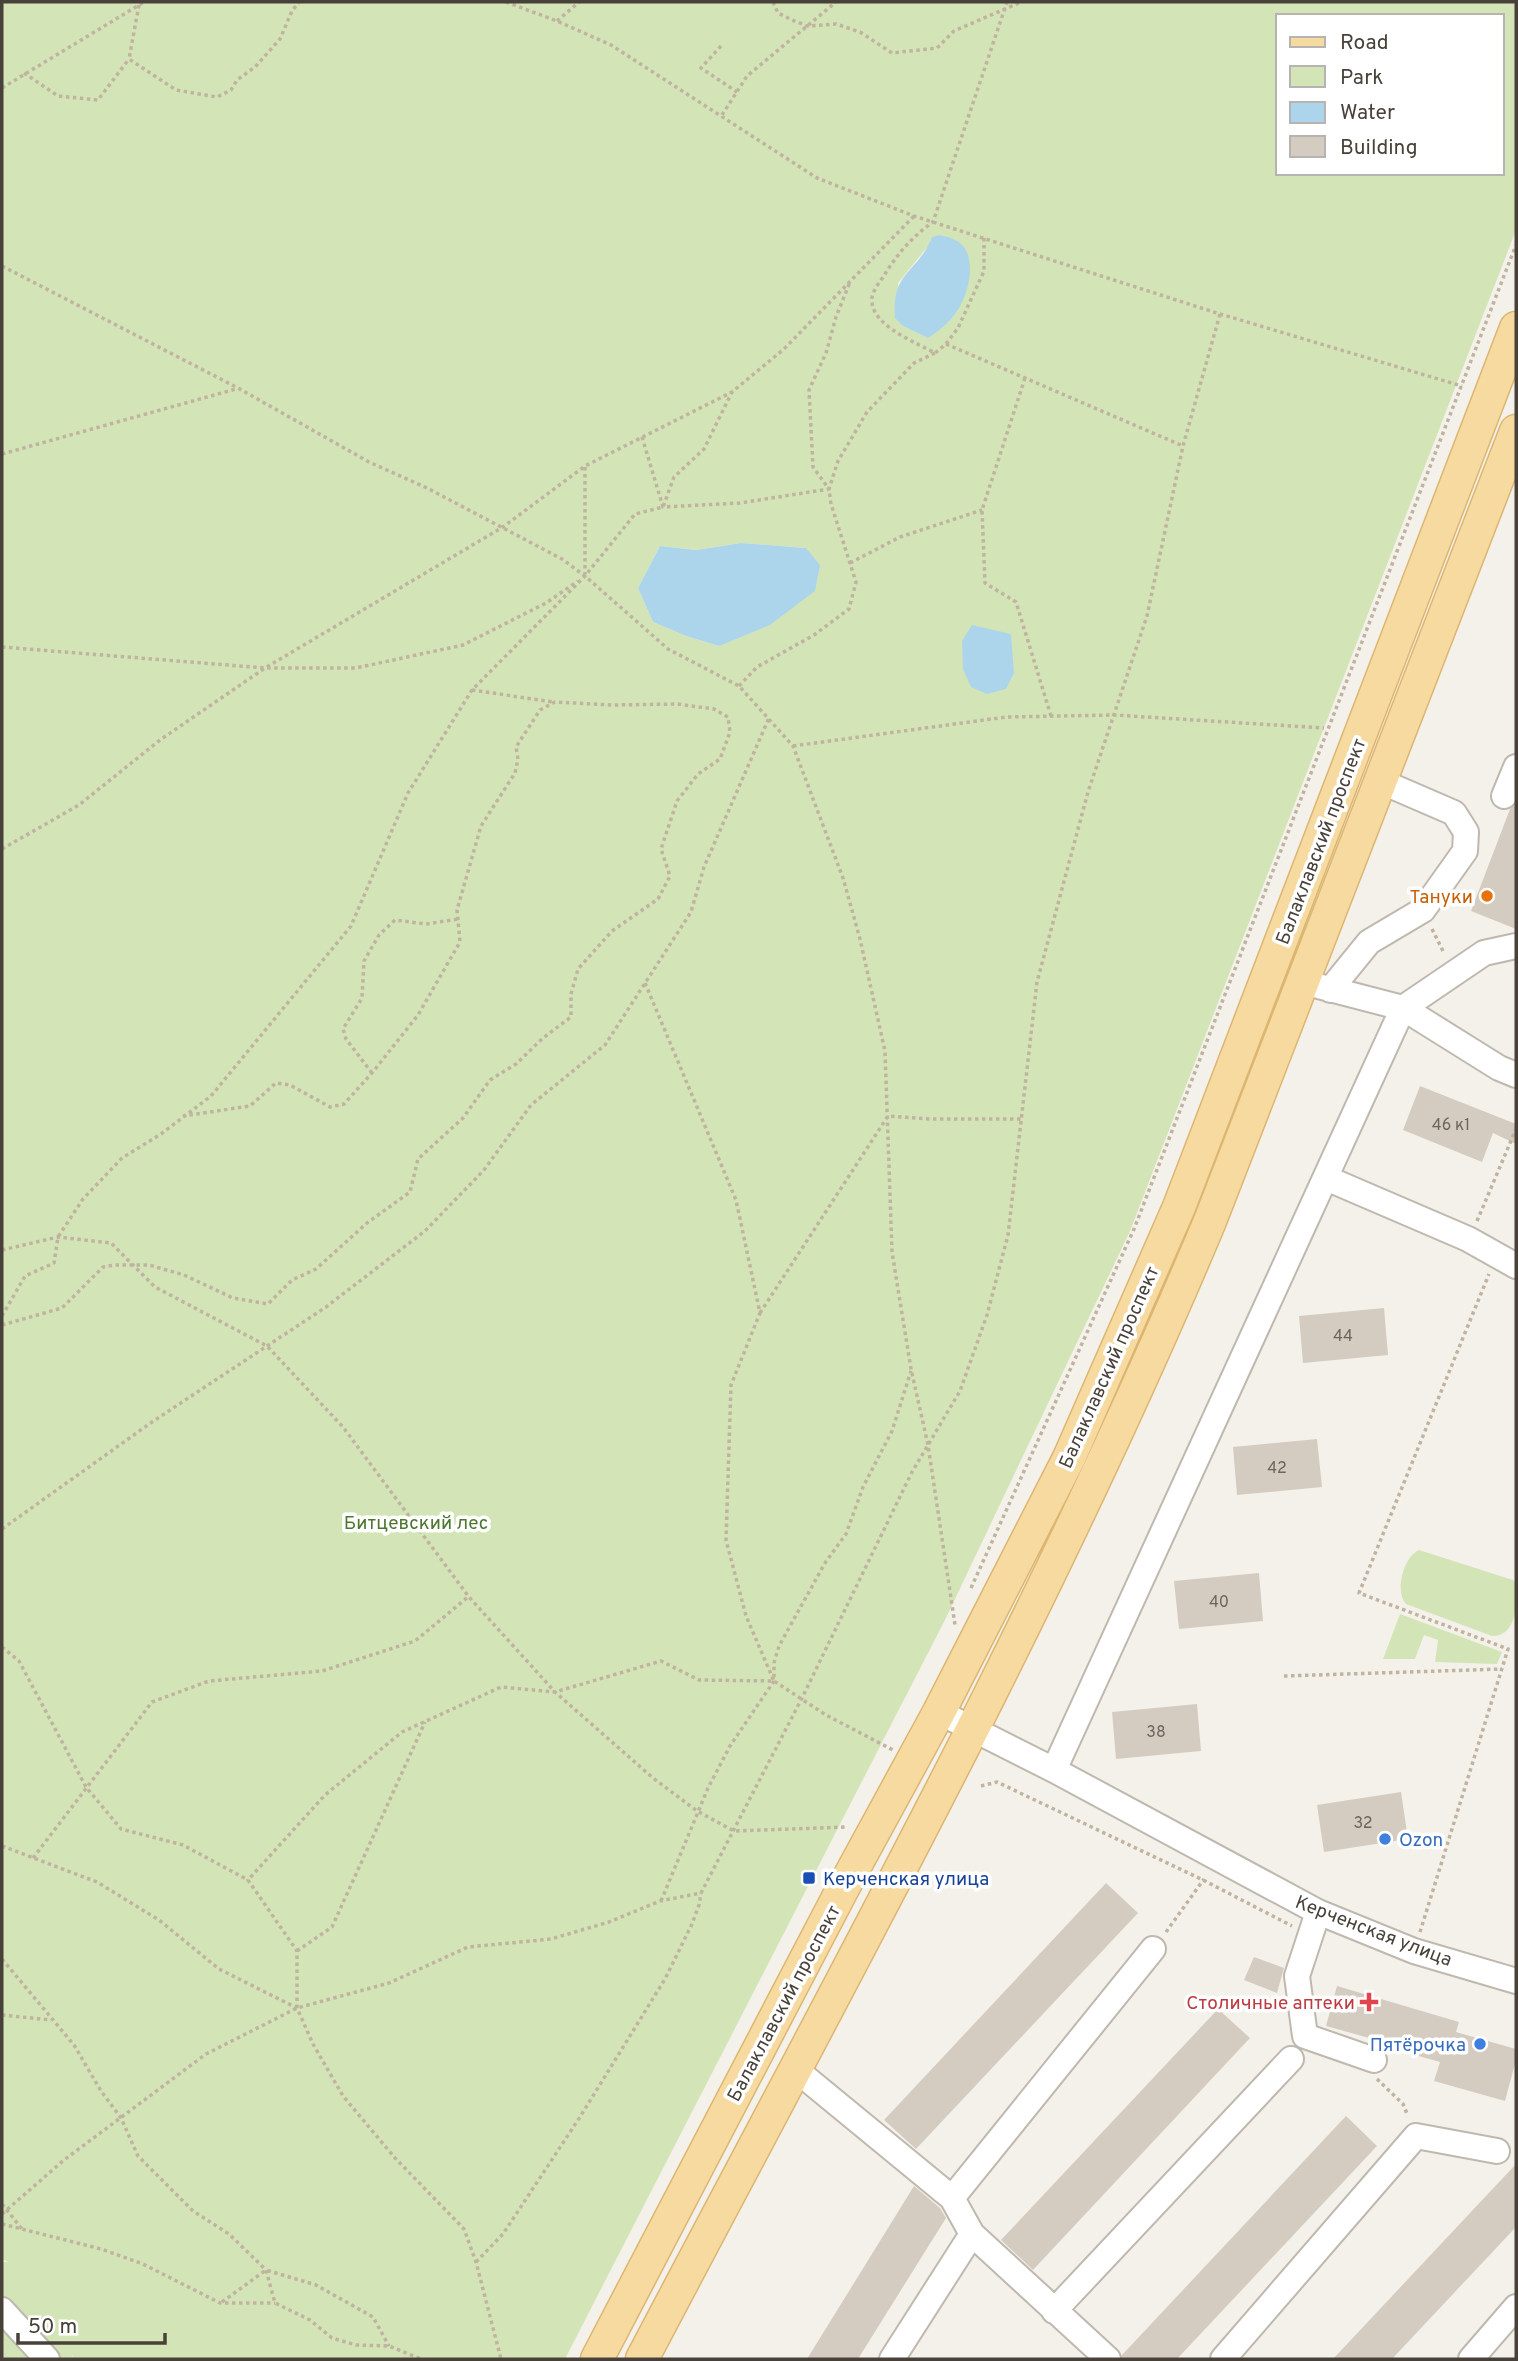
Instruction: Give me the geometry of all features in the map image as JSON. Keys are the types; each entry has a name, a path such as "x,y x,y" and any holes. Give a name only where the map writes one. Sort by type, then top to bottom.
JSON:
{"main road":[{"name":"Балаклавский проспект","path":"597,2359 842,1890 939,1712 1069,1458 1180,1207 1516,328"},
{"name":"Балаклавский проспект","path":"642,2359 973,1729 1085,1504 1316,985 1380,781 1513,449"}],"street":[{"path":"1504,796 1516,767"},
{"path":"1316,985 1369,942 1423,910 1465,851 1466,832 1454,813 1380,781"},
{"path":"1054,1770 1404,1008 1484,953 1516,946"},
{"path":"1316,985 1404,1008 1499,1068 1516,1075"},
{"path":"1326,1178 1468,1239 1506,1261"},
{"path":"1180,1207 1179,1220 1188,1229 1200,1229 1210,1221"},
{"name":"Керченская улица","path":"939,1712 1054,1770 1217,1860 1314,1924 1516,1981"},
{"path":"1314,1924 1297,1976 1305,2035 1375,2069"},
{"path":"952,2198 1153,1949"},
{"path":"1054,2311 1291,2059"},
{"path":"794,2069 952,2198 972,2234 1108,2359"},
{"path":"1223,2359 1416,2136 1497,2151"},
{"path":"892,2359 972,2234"},
{"path":"1471,2359 1516,2307"},
{"path":"2,2309 47,2359"}],"path":[{"path":"130,59 176,90 217,97 231,90 237,80 255,67 281,39 292,11 299,2"},
{"path":"506,2 611,45 817,178 914,216 1220,314 1462,386"},
{"path":"557,21 579,2"},
{"path":"773,2 778,13 807,26 836,24 860,32 892,53 937,48 963,26 1005,11 1021,2"},
{"path":"722,115 747,76 836,2"},
{"path":"935,353 888,327 878,317 872,303 875,289 893,259 916,233 933,222 1007,2"},
{"path":"23,73 58,96 98,100 130,59 142,3"},
{"path":"2,88 142,3"},
{"path":"721,46 701,68 737,92"},
{"path":"2,849 79,805 160,740 265,668 503,527 585,466 732,392 784,349 914,216"},
{"path":"739,686 757,667 814,635 849,609 856,582 831,504 829,489 838,461 867,412 914,363 935,353 958,328 984,271 984,238"},
{"path":"966,1600 1134,1228 1516,245"},
{"path":"2,266 238,388 369,462 427,488 562,559 668,649 739,686 793,746 834,850 860,939 885,1051 892,1252 911,1369 928,1445 955,1625"},
{"path":"829,489 813,467 809,390 826,354 836,317 851,280"},
{"path":"475,2262 503,2234 580,2117 665,1979 692,1924 701,1893 802,1698 912,1472 960,1391 987,1315 1008,1235 1037,982 1088,792 1147,616 1184,446 1220,314"},
{"path":"946,344 1184,446"},
{"path":"1025,378 982,510 985,583 1016,602 1051,716"},
{"path":"2,454 238,388"},
{"path":"663,507 674,477 704,449 732,392"},
{"path":"642,438 663,507"},
{"path":"585,466 585,576"},
{"path":"2,1316 25,1276 54,1264 58,1237 83,1199 122,1158 211,1096 351,926 408,793 472,690 585,576 635,514 663,507 740,503 829,489"},
{"path":"850,563 900,537 982,510"},
{"path":"2,647 265,668 356,668 463,645 546,603 585,576"},
{"path":"2,1325 62,1308 103,1267 115,1265 149,1265 184,1275 233,1298 268,1304 292,1280 316,1269 367,1223 410,1192 418,1159 463,1118 491,1080 516,1064 543,1038 571,1017 570,994 578,969 612,931 658,899 670,876 661,849 677,801 698,774 720,759 730,732 727,717 714,709 677,704 555,702 472,690"},
{"path":"183,1116 250,1106 276,1083 290,1085 330,1107 344,1104 372,1073 418,1015 460,942 457,910 481,826 515,772 519,759 516,747 540,710 555,702"},
{"path":"793,746 1006,717 1114,715 1324,728"},
{"path":"2,1529 152,1422 326,1307 425,1231 484,1170 531,1105 605,1045 691,912 704,867 769,718"},
{"path":"1423,910 1454,974"},
{"path":"372,1073 346,1039 343,1029 362,998 364,961 379,935 395,920 426,924 458,919"},
{"path":"645,983 736,1200 760,1313"},
{"path":"888,1116 1021,1119"},
{"path":"774,1681 747,1616 726,1539 731,1385 760,1313 888,1116"},
{"path":"1468,1239 1516,1129"},
{"path":"2,1250 58,1237 111,1243 155,1287 267,1346 342,1427 468,1597 555,1692 653,1778 697,1811 734,1831 846,1827"},
{"path":"1414,1951 1508,1649 1359,1593 1506,1261"},
{"path":"660,1901 697,1811 730,1746 774,1681 774,1663 779,1646 825,1563 846,1534 863,1487 892,1431 911,1369"},
{"path":"33,1858 152,1702 209,1681 322,1671 415,1640 468,1597"},
{"path":"950,1636 961,1612"},
{"path":"2,1647 19,1661 86,1787 121,1829 183,1845 248,1880 297,1951 297,2008 313,2044 343,2096 396,2158 464,2229 501,2359"},
{"path":"248,1880 326,1795 402,1731 501,1687 555,1692 662,1661 699,1680 774,1681 825,1714 894,1751 900,1740"},
{"path":"1284,1676 1502,1669"},
{"path":"297,1951 332,1927 426,1721"},
{"path":"981,1786 997,1782 1203,1880 1314,1924"},
{"path":"839,1839 853,1816"},
{"path":"2,1846 97,1882 159,1920 219,1969 297,2008"},
{"path":"1153,1949 1217,1860"},
{"path":"2,2214 64,2160 206,2054 297,2008 389,1983 468,1947 551,1939 609,1922 660,1901 701,1893"},
{"path":"2,1959 74,2045 101,2091 121,2118 138,2156 161,2181 193,2211 229,2234 266,2270 316,2285 373,2317 389,2346"},
{"path":"2,2015 51,2020"},
{"path":"1375,2069 1403,2105 1416,2136"},
{"path":"2,2204 23,2231"},
{"path":"2,2224 101,2249 143,2264 220,2303 275,2303 310,2320 332,2338 356,2345 389,2346 421,2359"},
{"path":"266,2270 275,2303"},
{"path":"220,2303 266,2270"}],"green space":[{"name":"Битцевский лес","path":"2,2 1516,2 1516,230 1130,1231 946,1618 565,2359 75,2359 71,2353 74,2359 2,2359 2,2262 8,2262 2,2259","holes":["928,246 929,338 903,326 898,283","741,543 806,548 719,646 653,622 638,588 660,546 696,550"]},
{"path":"1419,1550 1513,1580 1516,1584 1514,1618 1507,1631 1492,1636 1406,1604 1401,1591 1402,1574 1409,1559"},
{"path":"1400,1614 1502,1652 1497,1664 1435,1662 1438,1640 1424,1635 1415,1659 1383,1659"}],"water":[{"path":"939,235 962,244 968,254 970,271 961,304 944,326 928,338 903,326 895,318 895,303 901,281 920,258 932,237"},
{"path":"741,543 806,548 820,565 815,591 770,625 719,646 653,622 638,588 660,546 696,550"},
{"path":"972,625 1011,634 1014,673 1006,689 987,694 971,687 963,669 962,641"}],"building":[{"path":"1516,804 1516,929 1471,911 1510,809"},
{"path":"1420,1086 1516,1124 1516,1144 1493,1133 1482,1162 1403,1130"},
{"path":"1384,1308 1388,1355 1303,1363 1299,1316"},
{"path":"1317,1439 1322,1487 1237,1495 1233,1447"},
{"path":"1259,1573 1263,1621 1179,1629 1174,1581"},
{"path":"1197,1704 1201,1751 1116,1759 1112,1712"},
{"path":"1401,1792 1408,1839 1324,1852 1317,1805"},
{"path":"1106,1883 1138,1913 916,2149 884,2120"},
{"path":"1254,1957 1284,1968 1277,1993 1244,1980"},
{"path":"1337,1986 1459,2022 1456,2032 1516,2049 1516,2060 1505,2101 1434,2081 1440,2062 1379,2045 1380,2041 1326,2026"},
{"path":"1218,2009 1250,2038 1033,2270 1001,2240"},
{"path":"1346,2116 1377,2146 1177,2359 1122,2359 1122,2355"},
{"path":"1516,2164 1516,2227 1392,2359 1333,2359"},
{"path":"914,2186 940,2208 946,2218 858,2359 807,2359"}],"place":[{"name":"Тануки","path":"1487,896"},
{"name":"Ozon","path":"1385,1839"},
{"name":"Керченская улица","path":"809,1878"},
{"name":"Столичные аптеки","path":"1369,2002"},
{"name":"Пятёрочка","path":"1480,2044"}]}
